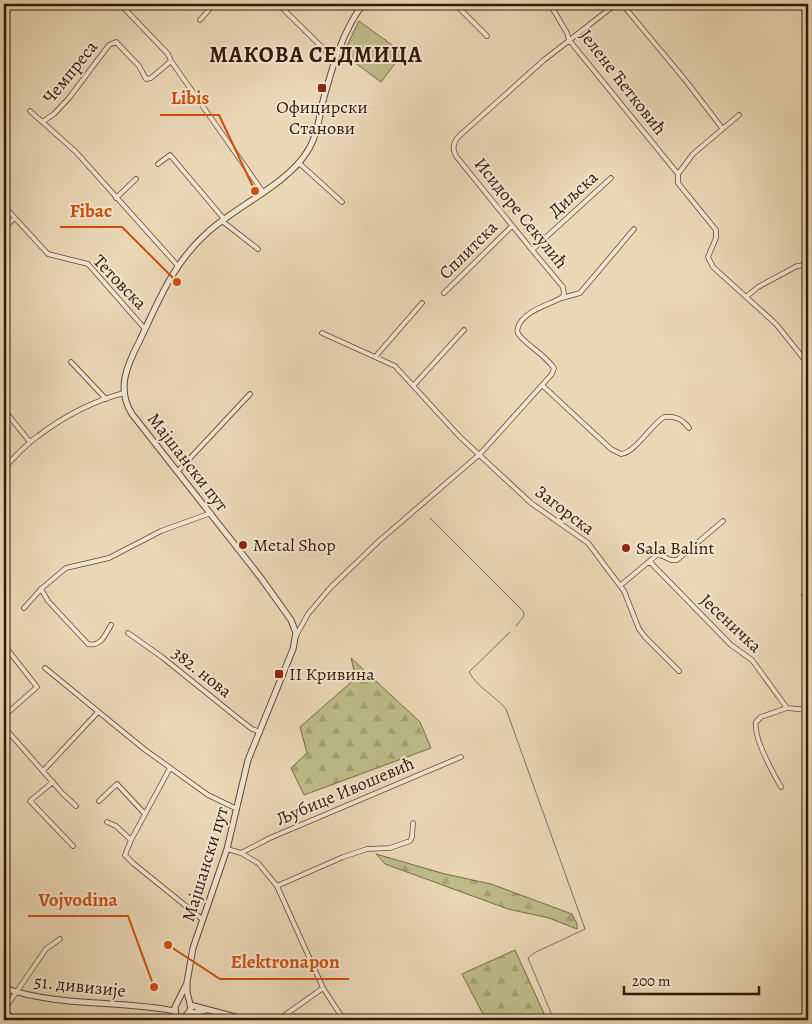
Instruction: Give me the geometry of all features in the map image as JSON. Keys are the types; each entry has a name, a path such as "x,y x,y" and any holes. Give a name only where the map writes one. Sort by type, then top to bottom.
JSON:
{"street":[{"path":"120,4 168,54 263,192"},
{"path":"200,20 214,4"},
{"path":"278,4 335,60"},
{"name":"Мајшански пут","path":"178,1001 187,982 193,948 227,850 248,760 295,638 295,628 261,578 132,414 128,408 124,393 124,378 126,369 168,282 190,250 223,220 263,192 299,163 307,153 314,138 335,60 346,34 363,4"},
{"path":"455,4 487,36"},
{"name":"Јелене Ћетковић","path":"550,4 570,40 678,174 678,183 716,230 716,238 708,257 712,267 776,324 808,364"},
{"name":"Исидоре Секулић","path":"295,638 308,614 331,588 379,541 480,454 552,374 554,368 544,356 520,336 518,327 522,320 533,312 561,298 564,295 563,287 456,156 454,144 458,137 516,84 616,4"},
{"path":"622,4 722,128"},
{"name":"Чемпреса","path":"42,122 54,114 69,98 112,43 116,42 119,44 139,66 146,79 151,78 171,61"},
{"path":"30,110 76,152 178,266"},
{"path":"678,174 693,154 739,115"},
{"path":"158,164 170,156 223,220 258,250"},
{"path":"299,163 342,202"},
{"path":"116,198 136,178"},
{"name":"Диљска","path":"532,250 612,178"},
{"name":"Тетовска","path":"4,206 48,254 88,264 145,329"},
{"path":"4,227 15,218"},
{"name":"Сплитска","path":"444,293 512,226"},
{"path":"561,298 580,293 634,229"},
{"path":"746,297 758,287 797,266 804,265"},
{"path":"376,356 422,303"},
{"path":"414,385 464,330"},
{"name":"Загорска","path":"322,333 395,366 460,437 531,503 588,542 621,585 645,637 679,671"},
{"path":"71,362 106,399"},
{"path":"542,386 611,449 622,454 630,452 654,424 664,417 678,418 689,428"},
{"path":"4,468 30,442 58,422 87,406 124,393"},
{"path":"178,471 250,394"},
{"path":"4,410 30,442"},
{"path":"24,608 40,589 66,568 109,558 161,531 211,513"},
{"path":"621,585 658,554 671,560 677,560 723,521"},
{"name":"Јесеничка","path":"650,562 731,645 752,660 787,708"},
{"path":"40,589 48,601 88,644 94,645 99,643 111,625"},
{"path":"804,594 808,601"},
{"name":"382. нова","path":"128,633 252,729 260,732"},
{"path":"4,645 36,687 4,716"},
{"path":"45,668 126,736 208,794 237,809"},
{"path":"780,788 764,753 755,725 761,717 787,708 808,710"},
{"path":"43,771 98,712"},
{"path":"4,727 52,782 76,806"},
{"name":"Љубице Ивошевић","path":"241,854 278,835 462,757"},
{"path":"170,768 125,854 134,864 202,919"},
{"path":"52,782 30,801 72,846"},
{"path":"99,801 117,784 145,814"},
{"path":"107,822 116,826 131,840"},
{"path":"277,886 367,849 390,848 410,840 412,838 413,823"},
{"path":"227,850 241,854 258,864 277,886 323,988 344,1020"},
{"path":"15,1020 4,1010 46,949 60,939"},
{"name":"Мајшански пут","path":"187,982 190,1004"},
{"name":"51. дивизије","path":"4,988 69,1001 153,1007 175,1011"},
{"path":"278,1020 323,988"},
{"path":"176,1020 175,1007 178,1001 186,1000 190,1004 247,1020"},
{"name":"51. дивизије","path":"153,1007 178,1001"},
{"path":"185,1017 190,1010 190,1004"},
{"path":"185,1017 196,1011 210,1010"},
{"path":"175,1011 185,1017"}],"green space":[{"path":"359,21 403,53 381,82 343,54"},
{"path":"351,658 420,722 431,748 304,795 291,768 307,753 300,727 356,678"},
{"path":"376,854 445,874 491,884 572,914 577,924 577,929 549,918 508,909 385,864"},
{"path":"515,950 547,1020 486,1020 462,974"}],"waterway":[{"path":"430,518 523,611 524,616 516,626"},
{"path":"510,632 469,672 506,709 585,929 534,953 528,958 554,1020"}],"place":[{"name":"Официрски Станови","path":"322,88"},
{"name":"Libis","path":"255,191"},
{"name":"Fibac","path":"177,282"},
{"name":"Metal Shop","path":"243,545"},
{"name":"Sala Balint","path":"626,548"},
{"name":"II Кривина","path":"279,674"},
{"name":"Elektronapon","path":"168,945"},
{"name":"Vojvodina","path":"154,987"}],"district":[{"name":"МАКОВА СЕДМИЦА","path":"316,54"}]}
